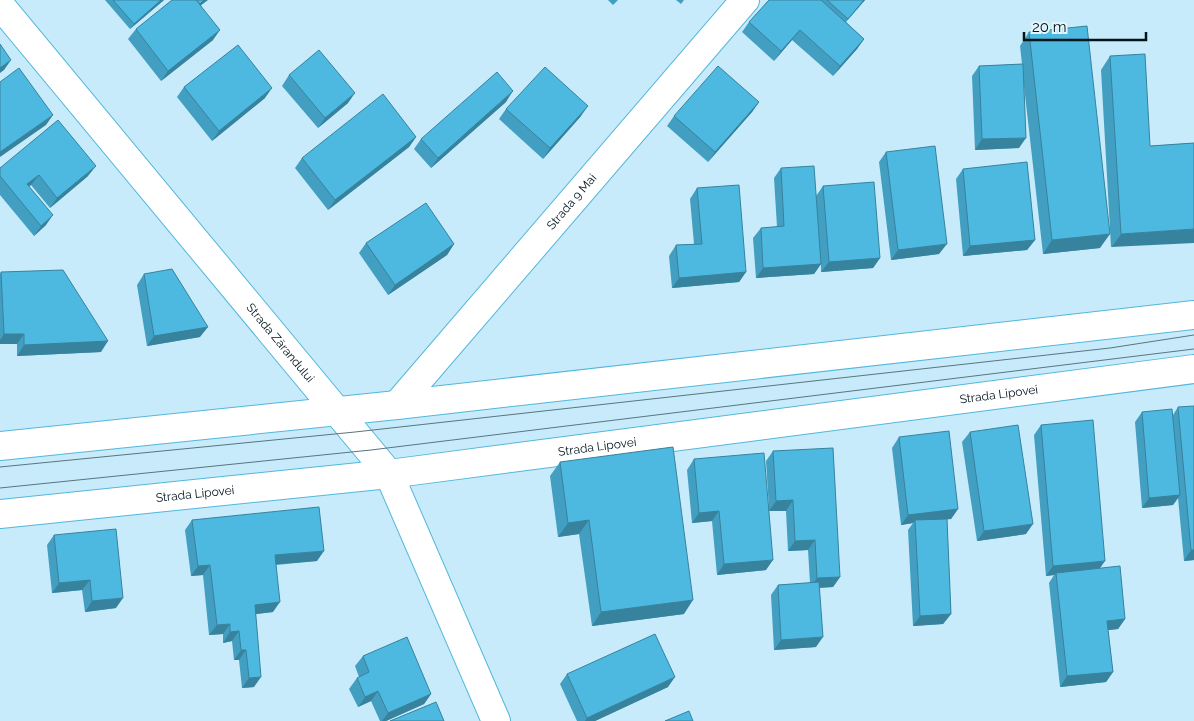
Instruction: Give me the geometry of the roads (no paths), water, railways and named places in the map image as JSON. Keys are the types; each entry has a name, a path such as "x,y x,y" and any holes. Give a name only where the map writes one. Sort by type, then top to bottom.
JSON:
{"street":[{"name":"Strada 9 Mai","path":"397,405 745,0"},
{"name":"Strada Zărandului","path":"0,5 389,474 496,721"},
{"path":"0,446 397,405 1194,315"},
{"name":"Strada Lipovei","path":"0,514 389,474 1194,369"}],"tram line":[{"path":"0,467 355,432 1110,348 1194,335"},
{"path":"0,488 371,450 1194,349"}]}
